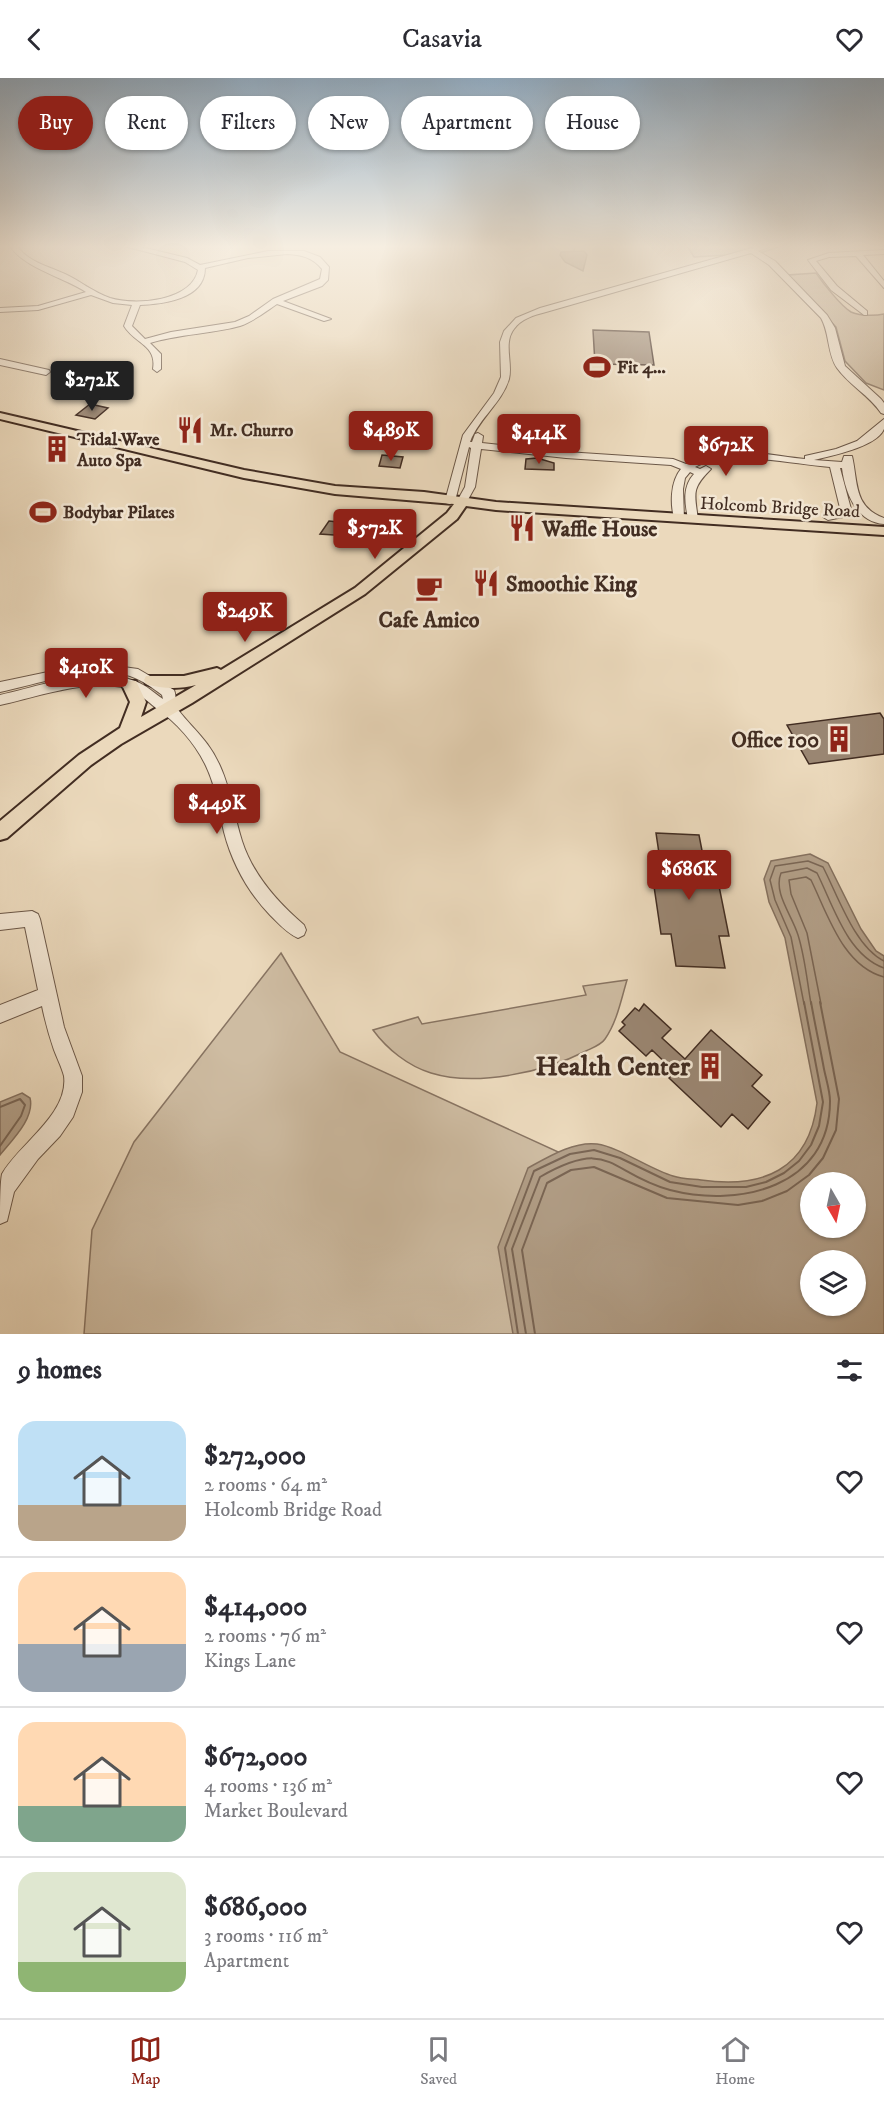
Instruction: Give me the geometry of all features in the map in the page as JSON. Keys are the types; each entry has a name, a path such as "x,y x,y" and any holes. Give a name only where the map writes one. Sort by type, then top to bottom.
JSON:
{"main road":[{"name":"Holcomb Bridge Road","path":"0,416 269,479 335,490 883,524"},
{"path":"404,495 428,505 436,518"},
{"name":"Holcomb Bridge Road","path":"458,498 483,505 828,517 883,524"},
{"path":"436,518 452,516 458,498"},
{"path":"0,832 85,760 127,732 170,709 360,591 398,561 436,518 483,505"},
{"path":"152,680 184,682 238,667"},
{"path":"127,732 138,702 130,685"}],"street":[{"path":"0,309 38,308 50,305"},
{"path":"136,305 128,326 132,334 155,350 160,360 157,369"},
{"path":"143,342 171,334 237,324 252,318 271,305"},
{"path":"286,305 327,319"},
{"path":"458,498 470,444 505,376 507,334 513,325 526,316 565,305"},
{"path":"812,305 831,328 839,363 848,375 878,401 884,411"},
{"path":"854,305 864,313"},
{"path":"0,362 46,372"},
{"path":"867,390 884,392"},
{"path":"868,438 884,422"},
{"path":"792,461 853,446 884,433"},
{"path":"470,444 553,454 673,462 699,472"},
{"path":"828,517 839,515 846,509 840,465 853,446"},
{"path":"685,513 678,484 688,467 704,459 725,455 753,456 840,465"},
{"path":"685,513 690,486 699,472 722,463 767,459"},
{"path":"840,465 862,510 883,524"},
{"path":"0,687 102,669 133,672 152,680 169,693 170,709"},
{"path":"0,700 87,683 107,682 130,685 144,690 159,704 170,709 194,736 216,772 240,857 278,915 298,930"},
{"path":"0,922 32,919 55,1027 73,1077 72,1092 66,1110 4,1188 0,1214"},
{"path":"0,1014 48,995"}],"shaded area":[{"path":"815,305 843,305 851,312 859,314 884,314 884,390 866,383 845,361 836,327"},
{"path":"281,953 340,1052 567,1156 555,1334 84,1334 92,1230 134,1142"},
{"path":"627,980 616,1018 601,1043 569,1059 531,1071 489,1078 449,1077 431,1073 399,1056 373,1030 418,1017 422,1024 586,995 583,986"}],"water":[{"path":"810,854 828,863 861,929 876,951 884,956 884,1334 513,1334 498,1247 528,1168 570,1147 597,1144 615,1149 676,1177 723,1182 744,1181 779,1170 793,1159 804,1145 812,1126 817,1103 785,938 769,902 764,879 771,861"},
{"path":"22,1093 30,1098 29,1113 26,1121 0,1155 0,1102"}],"building":[{"path":"593,330 649,332 654,365 595,364"},
{"path":"90,404 108,408 95,419 76,415"},
{"path":"382,455 403,457 400,468 379,466"},
{"path":"537,458 554,463 554,470 525,469 526,459"},
{"path":"329,521 367,523 363,536 356,536 353,545 346,545 340,526 334,535 320,534"},
{"name":"Office 100","path":"880,713 884,719 884,754 809,764 787,725"},
{"path":"656,833 699,835 704,861 714,861 729,936 719,936 725,968 676,966 671,934 661,934 650,859 660,860"},
{"name":"Health Center","path":"644,1004 671,1029 662,1038 685,1059 711,1030 762,1075 752,1086 770,1102 748,1129 732,1114 721,1127 669,1078 675,1072 652,1050 646,1056 619,1031 625,1025 622,1022 635,1008 639,1011"}],"place":[{"name":"Fit 4...","path":"597,367"},
{"name":"Mr. Churro","path":"190,430"},
{"name":"Tidal Wave Auto Spa","path":"57,449"},
{"name":"Bodybar Pilates","path":"43,512"},
{"name":"Waffle House","path":"522,528"},
{"name":"Smoothie King","path":"486,583"},
{"name":"Cafe Amico","path":"429,588"},
{"name":"Office 100","path":"839,739"},
{"name":"Health Center","path":"710,1066"}]}
